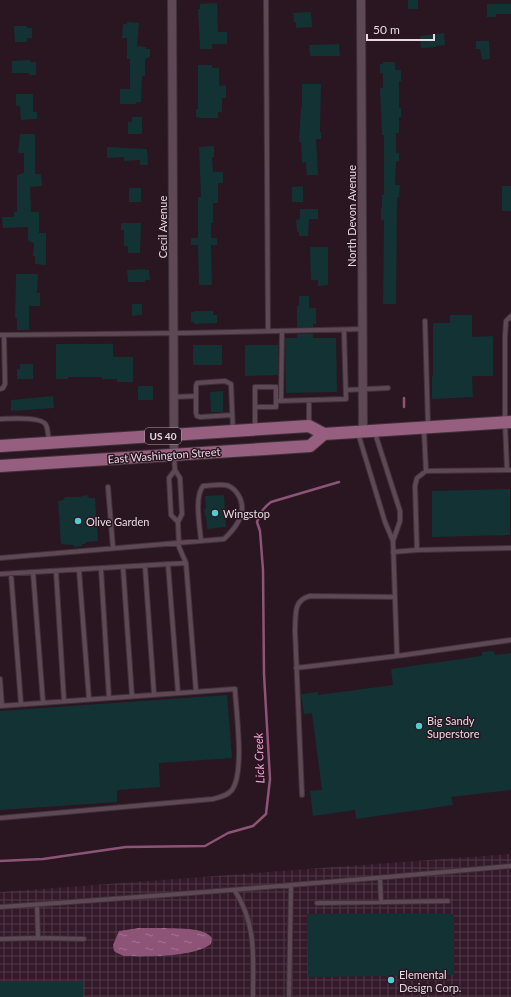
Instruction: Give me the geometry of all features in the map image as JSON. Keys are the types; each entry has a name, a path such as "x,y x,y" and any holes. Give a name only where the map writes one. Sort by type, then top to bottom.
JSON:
{"main road":[{"path":"309,426 324,434 508,422"},
{"name":"East Washington Street","path":"0,446 309,426"},
{"name":"East Washington Street","path":"0,466 310,446 324,434"}],"street":[{"name":"Cecil Avenue","path":"172,0 174,455"},
{"name":"North Devon Avenue","path":"361,0 363,389 365,432"}],"lane":[{"path":"266,0 268,332"},
{"path":"416,550 415,486 417,478 426,471 509,470 505,337 506,321 511,316"},
{"path":"425,321 426,471"},
{"path":"0,389 3,388 5,384 2,335 268,332 363,329"},
{"path":"276,401 346,399 344,330"},
{"path":"281,401 282,331"},
{"path":"232,415 197,416 197,383 229,382 231,384 233,431"},
{"path":"255,407 276,407 276,387 255,387 255,407 255,429"},
{"path":"346,390 388,388"},
{"path":"173,397 196,396"},
{"path":"308,400 309,426"},
{"path":"0,419 38,419 47,425 49,443"},
{"path":"365,432 385,522 393,541"},
{"path":"365,432 400,511 400,520 393,541 397,656"},
{"path":"174,455 175,470 180,478 182,514 178,522 179,542 186,563 196,691"},
{"path":"175,470 169,478 171,515 178,522"},
{"path":"0,558 179,542 201,541 224,539 231,533 238,522 242,508 241,501 232,488 225,485 203,486 199,490 198,497 201,541"},
{"path":"108,486 113,548"},
{"path":"393,552 416,550 511,548"},
{"path":"0,574 186,563"},
{"path":"168,564 178,692"},
{"path":"145,566 154,694"},
{"path":"123,567 132,696"},
{"path":"101,568 109,698"},
{"path":"79,570 89,699"},
{"path":"56,571 64,701"},
{"path":"33,572 43,702"},
{"path":"11,574 21,704"},
{"path":"302,796 295,630 297,605 302,598 310,596 395,597"},
{"path":"296,668 511,640"},
{"path":"0,679 1,706 235,688 238,765 236,780 232,789 228,794 213,800 0,818"},
{"path":"0,907 235,890 511,866"},
{"path":"380,878 381,902"},
{"path":"289,997 292,885"},
{"path":"235,890 242,902 249,920 252,935 253,997"},
{"path":"317,903 448,901"},
{"path":"37,905 38,938"},
{"path":"0,939 84,938"}],"shaded area":[{"path":"511,854 511,997 0,997 0,892"}],"water":[{"path":"139,928 191,929 203,932 212,938 211,944 193,952 169,955 124,956 114,951 113,945 119,931"}],"building":[{"path":"408,0 418,0 418,9 408,9"},
{"path":"217,3 218,32 227,32 227,44 212,44 212,49 200,49 198,9 200,9 200,4"},
{"path":"487,4 511,4 511,14 496,14 496,17 487,17"},
{"path":"311,12 312,27 296,28 293,13"},
{"path":"127,22 139,23 137,46 150,49 150,57 145,59 145,76 142,76 141,102 136,102 136,104 120,104 120,89 130,89 130,59 127,59 127,38 122,38 123,24 127,24"},
{"path":"14,26 27,26 27,28 32,28 32,38 27,38 27,42 15,42"},
{"path":"444,33 445,45 421,48 420,36"},
{"path":"476,41 489,41 490,59 482,60 480,49 476,49"},
{"path":"339,44 340,56 310,56 309,45"},
{"path":"30,60 30,62 36,62 36,75 29,75 29,73 12,73 12,61"},
{"path":"383,62 395,62 395,70 401,70 401,81 399,81 399,108 401,108 401,117 399,117 399,133 396,133 396,153 399,153 399,161 396,161 395,185 400,185 399,197 397,197 396,304 383,304 384,220 381,220 381,208 382,195 384,195 384,135 382,135 380,88 383,88 383,73 380,73 380,64 383,64"},
{"path":"198,65 212,65 212,68 219,68 219,86 226,85 226,98 222,98 222,112 218,112 218,118 196,117 196,109 198,109"},
{"path":"302,84 321,84 321,139 316,139 318,175 307,175 306,162 302,163 301,142 299,142"},
{"path":"16,94 33,94 33,112 37,112 37,119 21,120 20,106 16,106"},
{"path":"132,117 142,117 142,134 128,134 128,122 132,122"},
{"path":"20,134 35,134 35,174 41,174 42,186 30,187 31,212 39,212 39,233 46,233 46,265 35,264 35,256 33,256 34,243 28,241 28,227 3,228 2,217 14,217 14,212 17,212 17,175 24,173 24,153 18,153"},
{"path":"214,146 214,157 212,157 213,172 223,172 223,183 218,183 218,203 213,203 213,223 211,223 211,238 217,238 217,245 211,245 212,285 199,285 198,245 191,245 191,238 198,238 198,197 201,197 199,147"},
{"path":"107,147 147,149 148,165 140,165 140,160 124,161 124,157 107,158"},
{"path":"303,186 303,202 292,202 292,187"},
{"path":"502,186 511,186 511,211 502,211"},
{"path":"129,188 141,188 141,202 129,202"},
{"path":"300,209 318,209 318,219 309,219 308,236 299,236 299,232 297,232 296,220 300,219"},
{"path":"121,223 141,223 140,253 128,253 128,246 124,246 124,230 121,230"},
{"path":"310,247 328,247 328,285 318,286 318,280 311,280"},
{"path":"127,270 149,270 150,280 145,280 146,282 128,282"},
{"path":"16,274 38,274 37,293 40,293 40,306 29,306 29,330 17,330 17,319 15,318"},
{"path":"299,296 309,296 309,308 316,308 316,324 313,324 313,327 297,327 297,306 299,305"},
{"path":"132,304 142,304 142,315 132,316"},
{"path":"213,311 213,315 217,315 217,323 194,324 194,322 191,322 191,312"},
{"path":"450,315 472,315 472,337 493,336 493,376 472,376 473,397 432,399 433,323 450,323"},
{"path":"297,334 313,334 313,338 336,338 337,392 286,393 285,338 297,338"},
{"path":"56,344 113,344 113,357 133,357 133,382 117,382 117,379 102,379 102,377 68,377 68,379 56,379"},
{"path":"193,345 222,345 222,365 193,365"},
{"path":"245,345 278,345 278,375 245,376"},
{"path":"20,364 33,364 33,379 17,379 17,369 20,369"},
{"path":"138,386 153,386 153,400 138,400"},
{"path":"223,391 223,412 211,412 210,392"},
{"path":"53,396 54,408 11,411 11,400"},
{"path":"510,489 510,535 432,537 432,491"},
{"name":"Olive Garden","path":"87,495 89,498 95,498 98,541 86,542 85,544 82,544 82,546 74,547 74,545 61,544 58,501 63,500 65,497 81,497"},
{"name":"Wingstop","path":"224,495 226,527 207,529 204,509 206,509 205,496"},
{"path":"494,651 495,655 511,653 511,790 451,797 453,805 356,819 355,810 313,816 310,791 322,790 312,713 304,714 301,694 318,692 318,695 393,685 391,669 482,656 482,652"},
{"path":"227,695 232,758 159,763 160,787 117,790 117,802 0,810 0,711"},
{"path":"307,914 454,914 454,975 308,977"},
{"path":"0,981 83,981 83,997 0,997"}],"waterway":[{"name":"Lick Creek","path":"404,398 404,407"},
{"name":"Lick Creek","path":"0,861 43,859 126,847 205,846 228,833 253,826 266,814 270,779 264,674 263,570 260,531 257,522 262,511 271,502 339,482"}],"place":[{"name":"Wingstop","path":"215,513"},
{"name":"Olive Garden","path":"78,521"},
{"name":"Big Sandy Superstore","path":"419,726"},
{"name":"Elemental Design Corp.","path":"391,980"}]}
